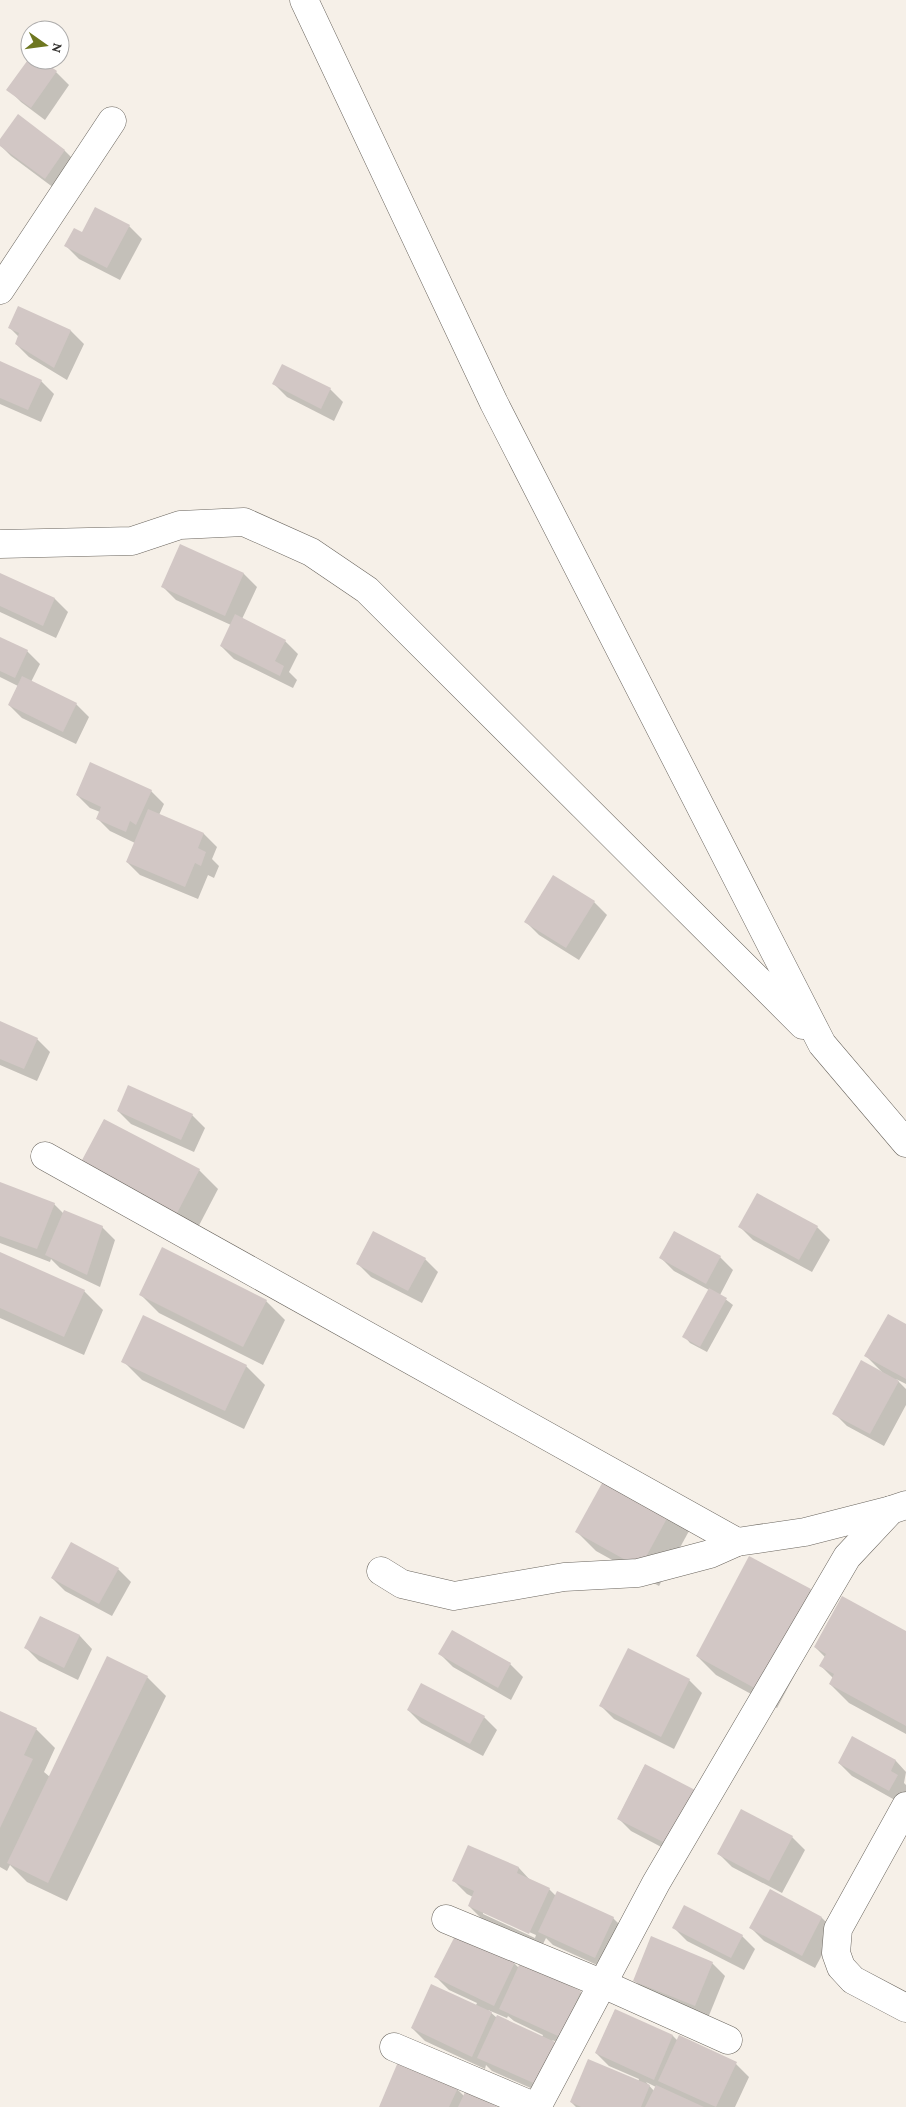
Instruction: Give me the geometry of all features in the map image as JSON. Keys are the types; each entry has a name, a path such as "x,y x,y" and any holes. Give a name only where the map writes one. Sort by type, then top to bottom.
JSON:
{"street":[{"path":"304,0 494,403 822,1044"},
{"path":"0,290 112,121"},
{"path":"0,544 132,541 180,525 244,522 311,552 367,590 822,1044 906,1143"},
{"path":"45,1156 737,1542"},
{"path":"381,1572 402,1584 454,1596 564,1577 638,1573 710,1554 737,1542 804,1532 899,1507"},
{"path":"394,2047 536,2107 656,1883 847,1556 899,1507"},
{"path":"906,1806 838,1929 836,1953 841,1968 853,1980 906,2008"},
{"path":"446,1918 603,1984 728,2040"}],"building":[{"path":"21,70 57,71 31,108 6,90"},
{"path":"18,114 65,150 45,179 0,146 0,139"},
{"path":"95,207 130,225 107,268 64,246 74,228 82,232"},
{"path":"18,306 71,330 54,368 15,344 19,333 8,328"},
{"path":"0,361 42,380 28,410 0,398"},
{"path":"282,364 331,388 321,409 272,384"},
{"path":"180,544 244,573 225,616 161,587"},
{"path":"0,573 55,598 43,626 0,606"},
{"path":"235,614 286,640 275,661 284,666 280,676 220,646"},
{"path":"0,637 28,650 15,678 0,671"},
{"path":"22,676 77,703 63,732 8,705"},
{"path":"90,762 152,790 136,825 130,821 126,832 96,819 101,807 76,795"},
{"path":"148,809 204,833 198,848 206,852 201,866 195,863 185,887 126,862"},
{"path":"553,875 595,901 566,948 524,922"},
{"path":"0,1021 38,1038 24,1069 0,1059"},
{"path":"128,1085 193,1114 181,1140 117,1111"},
{"path":"104,1119 200,1169 175,1217 148,1203 144,1195 81,1162"},
{"path":"0,1182 55,1203 37,1249 0,1236"},
{"path":"757,1193 818,1226 799,1260 738,1227"},
{"path":"64,1210 103,1226 87,1275 45,1255"},
{"path":"373,1231 426,1258 408,1291 356,1264"},
{"path":"674,1231 721,1256 706,1284 659,1258"},
{"path":"162,1247 267,1300 243,1347 139,1295"},
{"path":"0,1252 85,1290 64,1337 0,1308"},
{"path":"709,1288 727,1298 700,1347 682,1337"},
{"path":"888,1314 906,1324 906,1379 864,1356"},
{"path":"143,1315 247,1365 225,1411 121,1362"},
{"path":"861,1360 899,1381 870,1434 832,1414"},
{"path":"606,1476 671,1511 640,1568 575,1532"},
{"path":"71,1542 119,1568 99,1604 51,1578"},
{"path":"749,1556 811,1589 758,1690 696,1656"},
{"path":"842,1596 906,1631 906,1726 829,1684 834,1674 819,1666 826,1654 814,1647"},
{"path":"40,1616 80,1635 64,1668 24,1648"},
{"path":"452,1630 511,1663 498,1688 438,1654"},
{"path":"628,1648 690,1679 661,1737 599,1706"},
{"path":"107,1656 148,1676 48,1883 7,1863"},
{"path":"421,1683 485,1716 470,1744 407,1710"},
{"path":"0,1711 37,1728 24,1755 33,1759 0,1828"},
{"path":"852,1736 896,1760 891,1771 898,1775 889,1791 838,1763"},
{"path":"645,1764 697,1791 669,1845 617,1819"},
{"path":"741,1809 793,1836 769,1881 717,1854"},
{"path":"468,1845 519,1867 517,1873 550,1888 529,1934 468,1906 474,1891 452,1881"},
{"path":"770,1889 822,1917 802,1956 749,1928"},
{"path":"557,1891 614,1917 595,1958 538,1932"},
{"path":"684,1905 743,1935 731,1958 672,1928"},
{"path":"456,1934 515,1962 494,2006 434,1977"},
{"path":"651,1936 713,1962 695,2006 633,1981"},
{"path":"520,1963 581,1991 560,2037 499,2009"},
{"path":"431,1984 492,2012 472,2057 411,2028"},
{"path":"615,2009 673,2035 654,2080 595,2053"},
{"path":"497,2015 557,2043 538,2085 477,2058"},
{"path":"679,2035 737,2062 716,2107 658,2081"},
{"path":"588,2059 650,2085 641,2107 581,2107 570,2102"},
{"path":"398,2062 458,2088 449,2107 379,2107"},
{"path":"656,2085 704,2107 645,2107"},
{"path":"465,2092 498,2107 458,2107"}]}
